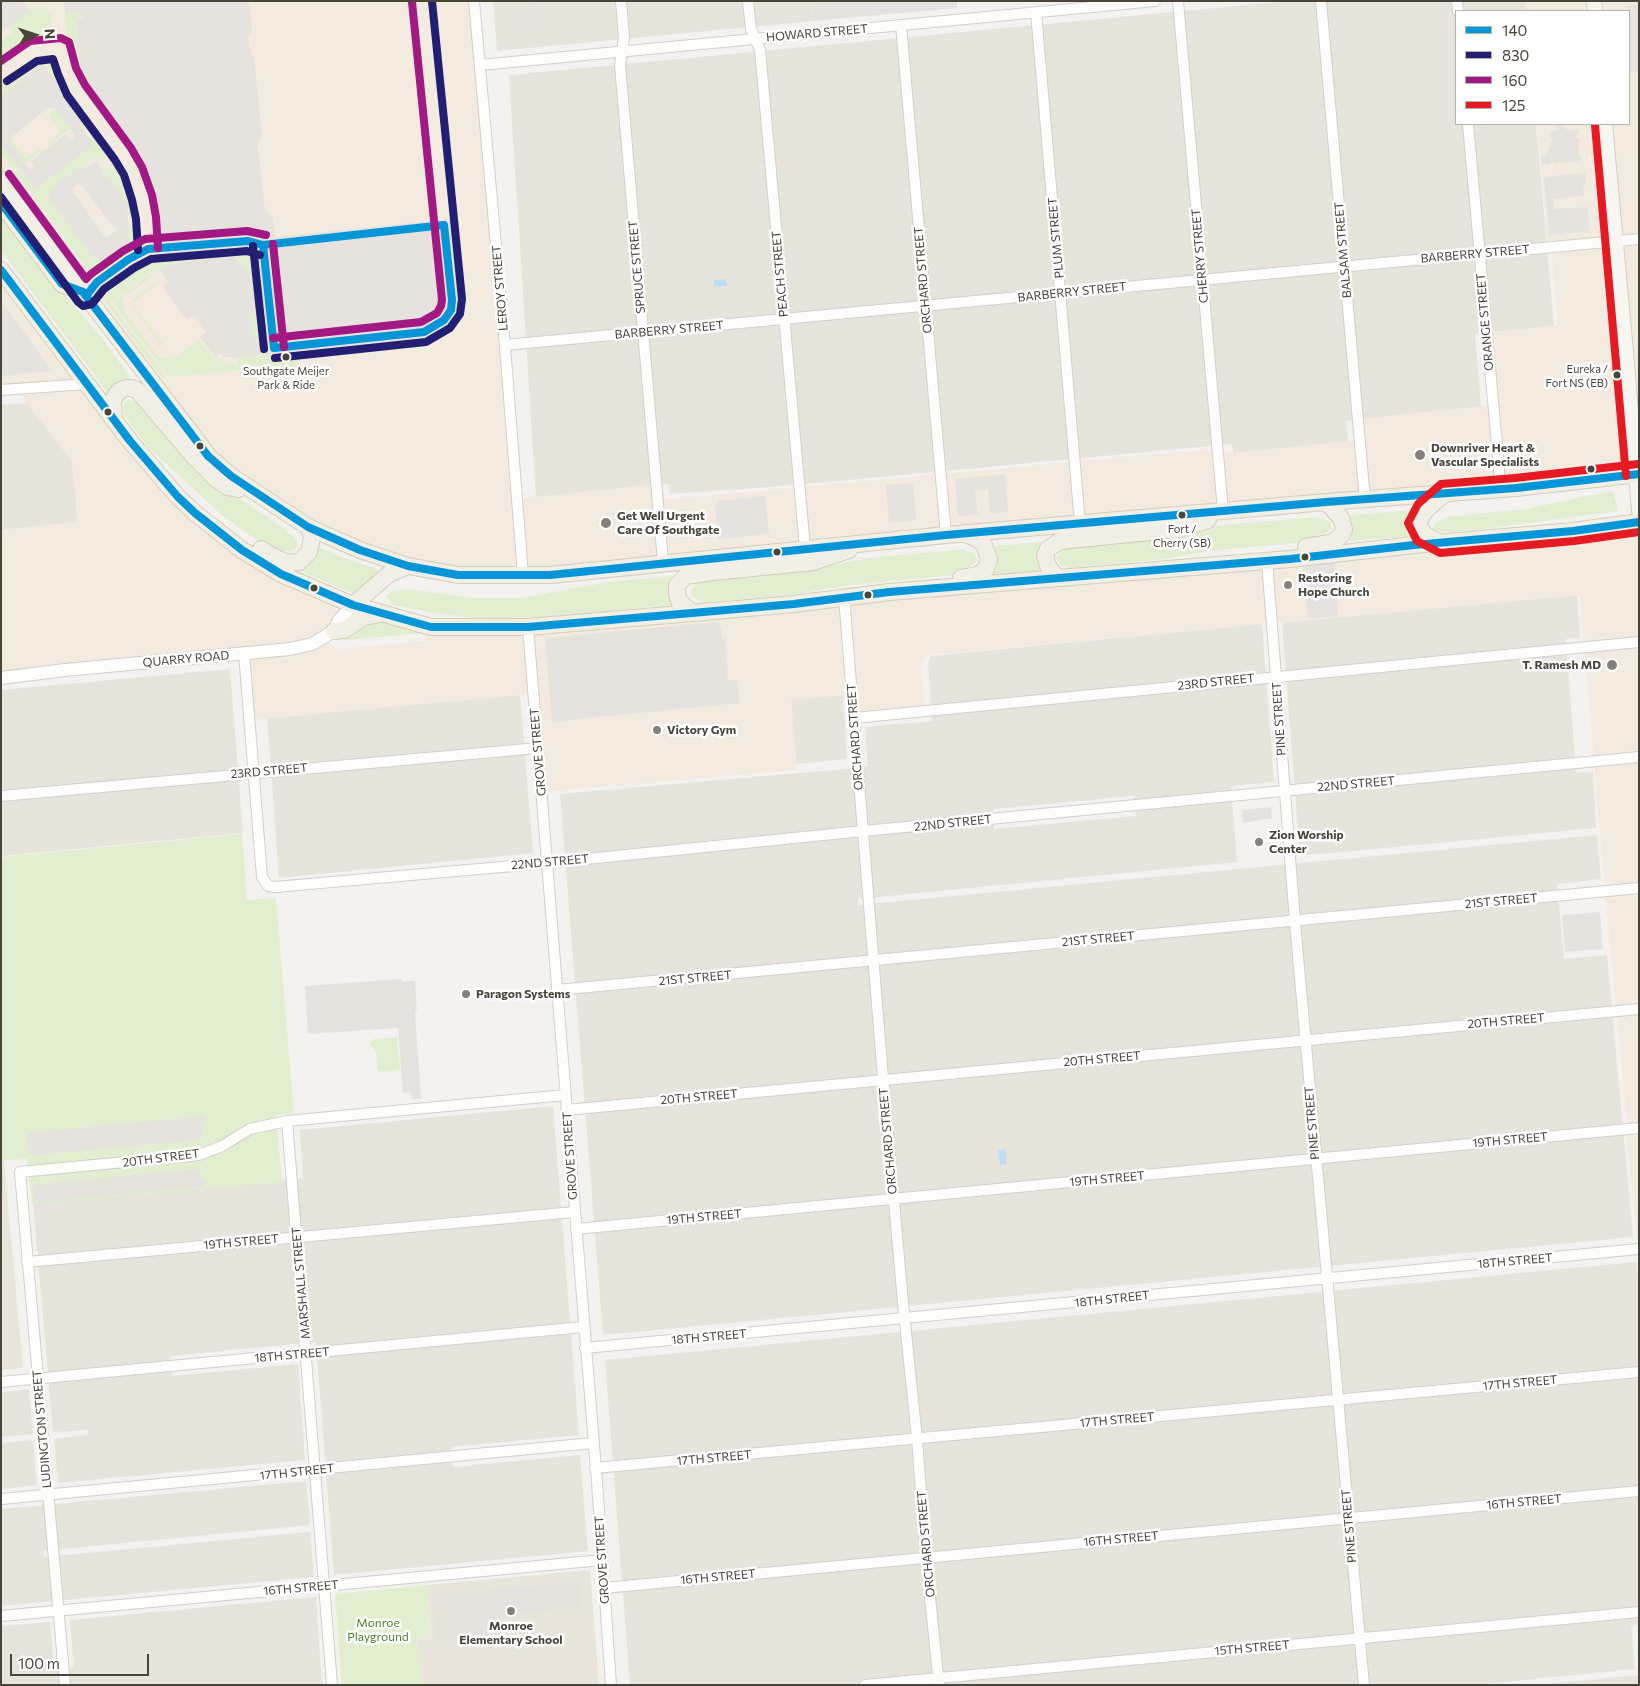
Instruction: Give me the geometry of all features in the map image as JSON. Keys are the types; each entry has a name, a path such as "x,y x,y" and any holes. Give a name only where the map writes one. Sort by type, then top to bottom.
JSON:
{"main road":[{"path":"1605,125 1639,510"},
{"path":"1,180 83,292 208,456 231,476 252,492 308,527 360,550 408,566 458,575 550,575 663,562 964,533 1326,502 1499,490 1637,474"},
{"path":"1,203 62,284 83,292"},
{"path":"1,270 114,420 154,469 194,513 242,550 281,574 353,605 431,627 528,627 692,613 801,603 844,596 1267,561 1573,531 1639,522"},
{"path":"114,420 113,400 116,395 126,388 138,391 195,458 216,478 228,487 252,492"},
{"path":"154,469 188,492 216,517 243,537 270,555 288,563 299,562 309,552 312,534 308,527"},
{"path":"1440,543 1424,534 1418,522 1425,511 1444,494"},
{"path":"1166,569 1186,560 1211,555 1330,542 1342,534 1343,523 1337,512 1326,502"},
{"path":"1057,578 1048,566 1045,555 1052,544 1060,541 1179,529 1246,509"},
{"path":"801,603 813,596 837,591 978,575 988,566 988,554 984,545 978,539 964,533"},
{"path":"692,613 679,601 677,593 678,585 686,576 813,562 872,542"},
{"path":"353,605 390,574 408,566"},
{"path":"334,631 344,630 364,617 385,614"}],"street":[{"name":"LEROY STREET","path":"474,1 505,345 523,575"},
{"name":"SPRUCE STREET","path":"621,1 624,38 620,65 663,562"},
{"name":"PEACH STREET","path":"748,1 751,28 760,50 805,548"},
{"name":"HOWARD STREET","path":"480,65 1155,1"},
{"name":"CHERRY STREET","path":"1178,1 1223,511"},
{"name":"BALSAM STREET","path":"1320,1 1365,500"},
{"name":"PLUM STREET","path":"1036,12 1080,524"},
{"name":"ORCHARD STREET","path":"901,25 946,535"},
{"name":"ORANGE STREET","path":"1468,125 1499,467 1499,490"},
{"name":"BARBERRY STREET","path":"505,345 1639,239"},
{"path":"1,390 87,384"},
{"name":"PINE STREET","path":"1267,561 1315,1159 1364,1685"},
{"name":"ORCHARD STREET","path":"844,596 883,1080 917,1439 926,1558 939,1681"},
{"name":"QUARRY ROAD","path":"1,678 290,649 312,644 334,631 339,620 353,605"},
{"name":"GROVE STREET","path":"528,627 611,1685"},
{"name":"23RD STREET","path":"854,718 1639,642"},
{"path":"244,653 254,772"},
{"name":"23RD STREET","path":"1,796 538,748"},
{"name":"22ND STREET","path":"254,772 262,877 268,886 275,887 547,863 862,831 1639,758"},
{"name":"21ST STREET","path":"557,990 1639,888"},
{"name":"20TH STREET","path":"566,1110 1639,1009"},
{"name":"20TH STREET","path":"20,1172 189,1157 211,1151 250,1129 287,1121 565,1094"},
{"name":"MARSHALL STREET","path":"287,1121 332,1685"},
{"name":"19TH STREET","path":"576,1229 1639,1128"},
{"name":"LUDINGTON STREET","path":"20,1172 65,1685"},
{"name":"19TH STREET","path":"27,1262 574,1212"},
{"name":"18TH STREET","path":"585,1348 1639,1249"},
{"name":"18TH STREET","path":"1,1382 583,1327"},
{"name":"17TH STREET","path":"595,1468 1639,1372"},
{"name":"17TH STREET","path":"1,1499 593,1443"},
{"name":"16TH STREET","path":"604,1588 1639,1491"},
{"name":"16TH STREET","path":"1,1616 602,1560"},
{"name":"15TH STREET","path":"864,1685 939,1681 1639,1612"}],"shaded area":[{"path":"1,1 474,1 518,499 656,484 658,500 1217,449 1233,453 1360,440 1358,419 1492,405 1486,334 1558,325 1551,247 1548,247 1537,125 1630,125 1630,10 1527,10 1526,1 1639,1 1639,474 509,576 374,555 231,476 1,180"},
{"path":"1,1 22,1 30,11 1,32"},
{"path":"249,1 252,31 248,37 251,55 254,57 262,136 257,143 265,211 273,217 275,236 451,219 459,301 457,310 449,324 436,334 421,339 238,357 223,357 221,353 215,357 200,337 206,332 195,316 187,320 163,287 169,282 160,270 166,266 207,258 210,253 207,249 156,255 155,243 163,242 163,234 159,235 158,228 153,227 152,215 157,214 156,201 154,199 151,202 149,201 146,189 155,187 155,180 151,180 148,172 141,175 136,164 141,161 140,154 136,154 135,147 129,151 120,139 122,135 121,128 117,128 115,121 108,122 101,112 101,110 108,109 107,102 98,103 97,96 91,97 83,84 89,83 90,79 82,78 76,19 83,19 84,16 79,12 66,15 65,2","holes":["222,228 222,236 207,237 206,230","225,248 245,248 256,260 262,295 260,299 257,299 250,289 255,284 233,254 226,258 223,253","254,311 260,311 264,316 266,341 263,345 259,344 250,331 255,326 248,316"]},
{"path":"493,1 812,1 813,21 497,51"},
{"path":"523,1 537,1 539,24 525,25"},
{"path":"812,1 957,1 957,8 813,21"},
{"path":"1290,1 1526,1 1527,10 1455,10 1455,125 1536,125 1554,326 1475,334 1481,407 1346,421 1348,442 1233,453 1232,444 784,486 670,494 668,484 536,497 509,75"},
{"path":"1639,4 1639,72 1630,73 1630,10 1627,10 1626,6"},
{"path":"43,64 85,120 79,125 84,128 93,146 35,189 1,143 1,95","holes":["49,107 55,109 74,133 74,138 70,140 66,134 30,161 34,166 30,170 10,143 10,138"]},
{"path":"1555,125 1564,125 1567,130 1579,129 1576,137 1580,140 1578,144 1579,155 1582,159 1554,164 1551,159 1551,164 1542,165 1541,157 1546,156 1553,139 1550,137 1551,131 1558,130"},
{"path":"97,161 102,170 100,177 102,178 104,173 130,206 125,212 128,215 129,225 127,236 132,242 103,264 98,257 94,259 48,197 58,182 76,170 87,167","holes":["78,184 81,185 114,227 121,227 108,237 104,236 75,194 73,195 73,188"]},
{"path":"1585,173 1586,185 1583,186 1584,196 1553,199 1554,209 1588,207 1590,231 1549,235 1544,177"},
{"path":"1,270 130,441 242,550 353,605 324,638 337,649 424,641 431,627 456,628 1639,522 1639,1257 1627,1140 1627,1119 1605,891 1580,595 930,655 925,657 921,665 925,711 854,718 852,695 791,699 796,770 541,792 533,694 250,720 244,654 1,678 1,530 78,522 72,461 16,389 1,390"},
{"path":"1,301 52,371 1,376"},
{"path":"27,403 72,461 78,522 1,530 1,405"},
{"path":"1005,474 1008,512 990,513 988,489 975,491 978,514 958,517 955,479"},
{"path":"913,483 916,520 889,523 886,485"},
{"path":"765,496 769,534 718,539 715,505 718,505 717,501"},
{"path":"1334,554 1338,616 1308,619 1302,557"},
{"path":"1306,570 1311,620 1577,595 1580,638 1566,639 1576,773 1593,772 1596,828 1300,856 1282,623 1298,621 1293,571"},
{"path":"718,622 722,639 725,639 728,676 726,679 737,681 740,703 552,723 545,638"},
{"path":"1262,624 1274,782 1231,786 1237,862 858,899 858,905 1597,835 1601,879 1557,884 1564,959 1607,955 1633,1237 603,1335 560,794 868,767 865,727 932,721 928,663 931,656","holes":["1134,796 1136,816 994,829 993,809"]},
{"path":"230,669 243,833 1,856 1,690"},
{"path":"520,693 533,853 279,878 267,716"},
{"path":"843,695 847,759 796,764 791,699"},
{"path":"1271,807 1272,818 1243,823 1242,810"},
{"path":"1600,912 1603,949 1565,952 1562,915"},
{"path":"401,979 401,982 415,981 417,1010 415,1011 421,1099 412,1099 411,1092 403,1093 398,1028 308,1034 305,986"},
{"path":"553,1106 579,1435 451,1447 453,1467 580,1455 588,1551 334,1575 316,1342 170,1356 172,1376 298,1364 305,1460 58,1483 54,1439 87,1435 89,1430 53,1432 33,1203 303,1178 300,1130"},
{"path":"206,1116 200,1140 31,1155 27,1149 27,1133"},
{"path":"1,1161 4,1161 23,1368 1,1370"},
{"path":"202,1169 199,1174 207,1183 203,1187 39,1202 34,1198 32,1188 36,1184"},
{"path":"1636,1262 1639,1286 1639,1624 1631,1625 1635,1669 1473,1685 630,1685 605,1360"},
{"path":"29,1389 33,1434 1,1437 1,1392"},
{"path":"33,1440 37,1485 1,1489 1,1443"},
{"path":"306,1481 310,1525 43,1551 44,1557 310,1532 314,1577 1,1606 1,1509"},
{"name":"Monroe Elementary School","path":"590,1570 599,1685 421,1685 417,1638 431,1637 427,1585"},
{"path":"579,1583 581,1608 504,1614 501,1617 503,1637 436,1643 432,1594"},
{"path":"316,1597 322,1685 1,1685 1,1626 50,1622 54,1670 74,1667 70,1620"},
{"path":"1639,1675 1639,1685 1538,1685"}],"green space":[{"path":"33,8 46,8 52,16 48,34 45,38 19,50 9,58 1,58 1,42 13,32 9,26"},
{"path":"81,13 84,16 83,19 76,20 82,78 89,77 90,79 87,84 80,82 73,67 65,19 66,15"},
{"path":"38,59 48,60 58,66 71,92 89,119 88,127 80,127 80,124 85,120 43,64 1,95 1,85"},
{"path":"94,95 97,96 98,103 107,102 107,110 99,109 91,98"},
{"path":"56,109 70,128 50,144 49,142 61,132 48,115"},
{"path":"92,136 100,137 107,141 110,148 108,156 97,161 94,158 87,161 88,167 76,170 58,182 49,198 94,259 131,242 127,236 131,225 141,233 135,245 107,267 97,272 90,272 15,172 20,168 35,188 93,146 89,139"},
{"path":"10,137 26,158 39,149 41,151 24,163 10,143"},
{"path":"1,143 19,167 14,170 1,153"},
{"path":"132,147 135,147 140,154 140,162 135,161 131,153"},
{"path":"115,164 124,168 133,187 137,206 131,215 125,212 130,206 104,173 100,177 102,170"},
{"path":"146,173 150,173 155,179 156,186 154,188 146,186 143,178"},
{"path":"1,210 59,288 102,338 131,378 120,381 107,392 1,250"},
{"path":"157,227 163,234 163,243 155,240 153,231"},
{"path":"222,228 222,237 207,237 206,230"},
{"path":"225,248 245,248 256,260 262,295 260,299 257,299 250,290 255,283 236,257 233,254 226,258 223,253"},
{"path":"207,249 210,253 209,257 166,266 154,274 151,271 112,301 105,292 113,278 140,260 160,254"},
{"path":"150,274 152,276 123,297 122,302 124,311 160,357 167,358 171,355 174,359 199,340 215,360 223,359 224,365 238,364 238,357 294,352 300,357 299,365 283,370 278,370 277,366 168,376 113,302"},
{"path":"156,282 158,284 132,303 164,345 159,344 131,304 132,300"},
{"path":"105,295 166,377 161,377 108,305"},
{"path":"254,311 260,311 264,316 266,341 263,345 259,344 250,330 248,316"},
{"path":"125,401 137,402 209,478 294,536 297,543 296,548 291,551 281,551 271,547 269,549 223,516 147,446 124,415 123,407"},
{"path":"1613,491 1618,511 1440,533 1433,526 1446,517 1525,509"},
{"path":"1415,510 1411,519 1411,536 1349,541 1352,534 1350,515"},
{"path":"1319,517 1329,521 1332,529 1314,541 1208,551 1164,559 1068,568 1058,561 1057,557 1067,547 1233,524"},
{"path":"1041,542 1038,551 1040,571 993,575 997,567 995,546"},
{"path":"319,547 379,570 355,594 300,571"},
{"path":"965,549 965,551 974,553 977,560 969,568 956,575 849,585 798,594 703,603 691,595 695,585 708,579 824,566 870,558"},
{"path":"674,576 671,585 673,605 543,617 475,618 439,614 393,605 387,598 387,595 394,590 411,589 470,598 521,598 609,582"},
{"path":"375,620 423,633 345,640 345,636"},
{"path":"242,834 247,900 276,898 294,1113 276,1115 282,1182 32,1204 27,1159 1,1161 1,857"},
{"path":"397,1037 400,1070 381,1072 377,1070 375,1051 369,1043 374,1039"},
{"name":"Monroe Playground","path":"427,1585 431,1637 417,1639 421,1685 342,1685 335,1594"}],"water":[{"path":"726,279 727,286 714,286 714,280"},
{"path":"1005,1149 1007,1164 1000,1165 998,1150"}],"transit line":[{"name":"830","path":"275,358 426,342 450,328 460,314 462,299 432,1"},
{"name":"160","path":"273,338 421,322 437,313 441,306 442,300 412,2"},
{"name":"160","path":"1,61 30,41 61,38 69,42 76,68 85,85 131,148 142,167 152,195 158,248"},
{"name":"830","path":"7,81 37,61 53,59 67,95 124,175 136,219 138,250"},
{"name":"125","path":"1595,125 1626,476"},
{"name":"160","path":"9,174 86,279 123,251 145,239 247,231 266,235"},
{"name":"830","path":"1,197 78,302 83,306 92,304 104,289 134,268 151,259 247,251 260,255"},
{"name":"140","path":"1,203 62,284 83,292"},
{"name":"140","path":"86,296 97,282 129,259 148,249 248,241 263,245 444,225"},
{"name":"140","path":"274,348 424,332 444,320 451,310 452,300 444,225"},
{"name":"160","path":"273,244 284,347"},
{"name":"140","path":"263,245 274,348"},
{"name":"830","path":"253,246 264,349"},
{"name":"140","path":"1,270 130,441 178,497 195,513 242,550 281,574 353,605 431,627 528,627 692,613 794,604 889,592 1290,559 1414,545 1573,531 1639,522"},
{"name":"140","path":"83,292 208,456 231,476 308,527 360,550 408,566 458,575 550,575 946,535 1326,502 1516,488 1639,474"},
{"name":"125","path":"1638,464 1515,478 1441,484 1418,504 1408,523 1417,541 1440,553 1574,541 1639,532"}],"place":[{"name":"Southgate Meijer Park & Ride","path":"286,357"},
{"name":"Eureka / Fort NS (EB)","path":"1617,375"},
{"name":"Downriver Heart & Vascular Specialists","path":"1420,455"},
{"name":"Fort / Cherry (SB)","path":"1182,515"},
{"name":"Get Well Urgent Care Of Southgate","path":"606,523"},
{"name":"Restoring Hope Church","path":"1288,585"},
{"name":"T. Ramesh MD","path":"1612,665"},
{"name":"Victory Gym","path":"657,730"},
{"name":"Zion Worship Center","path":"1259,842"},
{"name":"Paragon Systems","path":"466,994"},
{"name":"Monroe Elementary School","path":"511,1611"}]}
